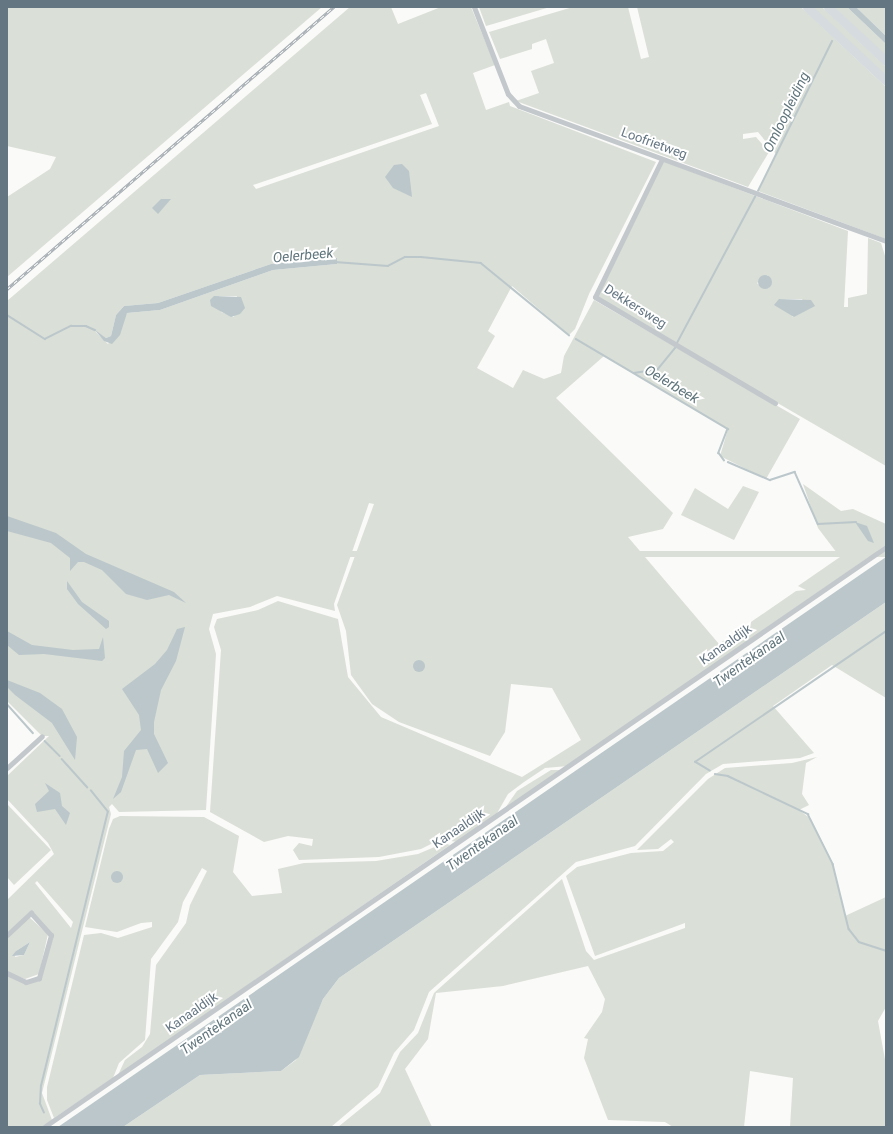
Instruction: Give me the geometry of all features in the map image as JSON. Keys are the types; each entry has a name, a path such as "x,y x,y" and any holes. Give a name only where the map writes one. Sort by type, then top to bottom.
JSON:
{"highway":[{"path":"807,7 886,81"},
{"path":"828,7 886,61"}],"street":[{"name":"Loofrietweg","path":"474,7 516,104 886,241"},
{"name":"Dekkersweg","path":"662,159 595,297 775,403"},
{"name":"Kanaaldijk","path":"44,1127 886,547"},
{"path":"7,768 42,736"},
{"path":"7,935 32,913 51,935 39,978 26,982 7,973"}],"shaded area":[{"path":"7,7 322,7 7,277 7,197 50,169 56,157 7,146"},
{"path":"350,7 391,7 398,24 441,7 471,7 495,65 473,73 486,110 509,102 510,106 656,162 589,294 575,329 569,335 512,286 488,331 495,336 477,368 513,388 523,370 544,379 561,373 564,356 594,300 800,419 766,479 720,456 728,429 604,356 556,398 673,513 663,529 628,537 719,644 796,591 806,590 798,586 840,557 818,528 803,484 841,511 853,509 886,524 886,545 568,766 545,768 524,782 508,794 496,815 457,842 441,839 421,849 379,857 299,860 293,850 299,843 312,846 313,839 288,836 264,842 210,812 221,650 214,627 217,619 258,610 278,601 338,619 348,677 381,717 522,777 581,740 552,688 511,684 505,732 490,756 399,722 372,704 351,675 346,631 337,605 374,504 369,503 334,604 335,611 277,596 250,607 213,614 209,629 216,654 206,810 119,812 112,804 109,807 111,814 42,1093 52,1120 41,1127 7,1127 7,975 26,983 40,979 53,938 32,911 7,933 7,900 54,854 48,843 7,799 7,776 49,736 42,736 7,701 7,301","holes":["426,93 439,126 256,189 253,185 432,124 420,95","336,258 337,264 273,270 160,310 127,313 108,344 95,331 106,338 111,336 116,315 124,306 158,303 271,264","219,296 237,296 234,317 221,312","37,881 73,922 71,928 35,883"]},
{"path":"479,7 550,7 486,26"},
{"path":"573,7 628,7 641,59 649,57 637,7 801,7 886,87 886,239 758,191 776,154 758,132 743,134 743,139 756,137 769,152 748,187 516,101 539,93 531,71 554,63 546,39 532,44 532,49 500,59 489,32"},
{"path":"811,7 822,7 886,67 886,77"},
{"path":"834,7 847,7 886,44 886,56"},
{"path":"856,7 886,7 886,36"},
{"path":"663,161 848,231 844,307 848,307 848,298 867,294 868,238 881,243 886,259 886,466 600,300 596,292","holes":["768,275 769,288 761,287 757,283","779,299 802,299 808,309 793,317"]},
{"path":"743,486 759,492 734,540 681,515 695,488 728,509"},
{"path":"7,551 886,551 886,557 7,557"},
{"path":"886,602 886,698 832,665 773,706 814,753 800,758 723,764 706,774 635,846 576,862 429,992 414,1030 394,1053 378,1087 331,1127 123,1127 200,1075 281,1071 296,1060 323,999 339,978"},
{"path":"817,757 806,763 802,794 809,805 799,810 811,819 833,864 845,916 886,897 886,1007 878,1021 886,1065 885,1127 790,1127 793,1078 750,1071 744,1127 673,1127 665,1122 608,1120 584,1058 588,1039 584,1038 602,1012 605,999 588,966 503,986 436,993 428,1039 405,1069 432,1127 338,1127 380,1093 400,1052 418,1033 434,993 562,879 586,951 594,960 685,928 685,923 595,956 566,876 577,867 631,853 663,851 674,842 671,839 658,849 637,850 708,779 725,768 792,763"},
{"path":"551,770 563,770 503,811 517,791"},
{"path":"7,804 51,850 14,885 7,877"},
{"path":"120,816 204,817 239,836 233,872 252,896 282,893 278,869 304,863 376,861 418,854 444,843 450,845 118,1075 125,1060 142,1047 150,1034 156,965 186,923 190,905 207,871 202,868 183,902 178,922 151,959 145,1040 119,1063 113,1078 54,1118 47,1100 47,1087 84,935 101,933 118,938 152,927 152,922 141,923 117,932 85,927 109,829 113,819"},
{"path":"29,917 48,934 39,974 25,979 7,972 7,937","holes":["30,942 24,955 15,957 16,951"]}],"water":[{"path":"847,7 856,7 886,36 886,44"},
{"path":"402,164 409,171 412,197 393,188 385,177 394,165"},
{"path":"161,199 171,199 158,214 152,208"},
{"path":"337,258 337,264 273,270 160,310 127,313 120,335 112,344 104,341 95,330 106,338 111,336 116,315 124,306 158,303 271,264"},
{"path":"765,275 770,277 772,282 770,287 765,289 760,287 758,282 760,277"},
{"path":"214,296 241,297 245,308 240,314 231,317 211,306 210,300"},
{"path":"779,299 811,300 815,306 794,317 774,305"},
{"path":"7,516 56,533 86,554 174,592 186,603 169,595 147,600 126,594 102,570 84,562 78,562 70,571 70,558 51,543 7,531"},
{"path":"855,522 867,526 874,543 868,541"},
{"name":"Twentekanaal","path":"886,557 886,602 339,978 323,999 299,1057 281,1071 200,1075 123,1127 58,1127"},
{"path":"67,581 82,602 109,621 109,627 106,629 78,604 67,589"},
{"path":"185,627 176,661 161,690 154,722 154,734 168,763 158,773 147,749 136,750 121,792 113,799 122,777 124,751 141,730 139,715 122,689 155,664 167,650 177,629"},
{"path":"7,631 32,645 73,650 99,649 103,637 105,658 102,661 44,654 19,655 7,645"},
{"path":"417,660 421,660 425,666 421,672 417,672 413,668 413,664"},
{"path":"7,680 40,693 62,709 77,737 75,760 52,723 15,695 7,687"},
{"path":"45,783 60,793 62,806 70,813 66,825 55,809 37,812 35,804 49,791"},
{"path":"117,871 121,873 123,877 121,881 117,883 113,881 111,877 113,873"},
{"path":"30,942 24,955 12,956 16,951"}],"waterway":[{"name":"Omloopleiding","path":"758,191 832,41"},
{"name":"Omloopleiding","path":"677,343 755,197"},
{"name":"Oelerbeek","path":"335,262 388,266 405,257 421,257 481,263 569,335"},
{"name":"Oelerbeek","path":"7,315 45,339 71,326 86,326 95,330"},
{"name":"Oelerbeek","path":"576,339 728,429 719,453 724,460"},
{"name":"Omloopleiding","path":"634,373 658,369 676,347"},
{"name":"Oelerbeek","path":"728,462 770,480 795,472 818,524 856,522"},
{"path":"710,771 695,762 886,631"},
{"path":"7,704 33,733"},
{"path":"45,741 60,756"},
{"path":"62,759 87,787"},
{"path":"715,774 728,776 808,814 833,864 849,929 859,942 886,951"},
{"path":"44,1113 40,1104 41,1086 108,812 91,791"}],"railway":[{"path":"7,289 334,7"}]}
